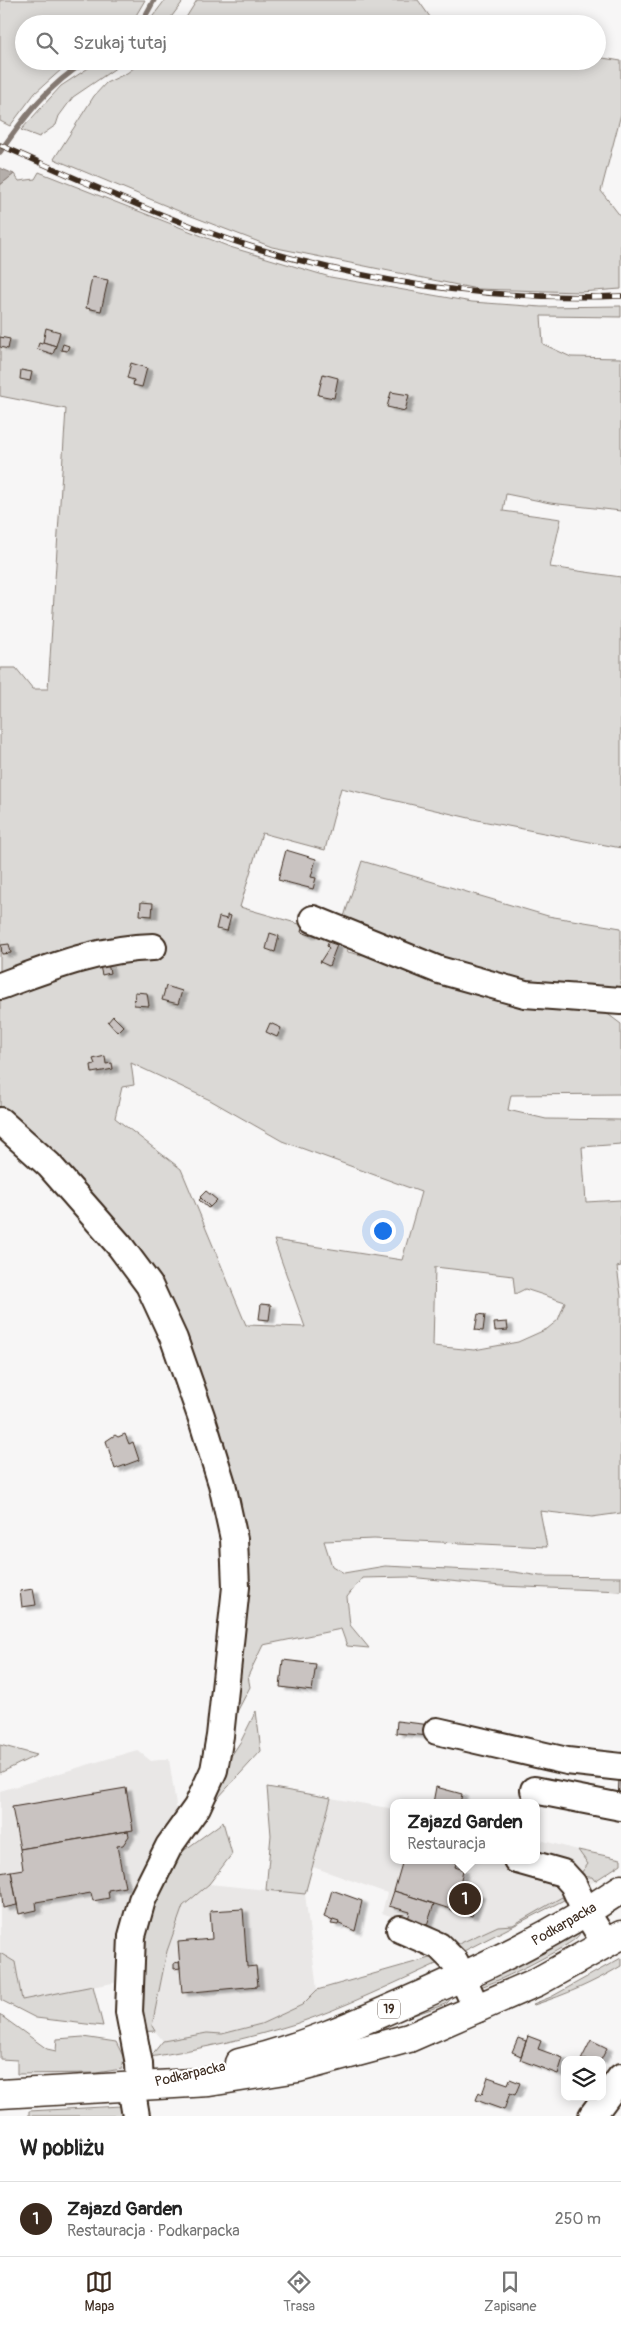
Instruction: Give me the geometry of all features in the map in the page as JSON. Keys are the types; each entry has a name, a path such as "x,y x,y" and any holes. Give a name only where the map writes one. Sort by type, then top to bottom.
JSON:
{"highway":[{"name":"Podkarpacka","path":"135,2086 251,2060 354,2025 462,1977 586,1912 621,1889"},
{"name":"Podkarpacka","path":"135,2086 209,2082 298,2068 409,2038 537,1982 614,1940"},
{"name":"19","path":"0,2094 43,2093 135,2086"}],"street":[{"path":"313,919 439,970 525,994 621,1001"},
{"path":"0,986 81,958 133,948 153,947"},
{"path":"0,1121 49,1165 120,1246 149,1285 174,1339 201,1416 222,1484 234,1539 236,1586 220,1736 214,1770 196,1807 169,1846 142,1900 132,1936 129,2012 139,2064 135,2086 136,2116"},
{"path":"437,1731 567,1761 621,1767"},
{"path":"534,1790 621,1807"},
{"path":"531,1864 562,1873 573,1884 586,1912 614,1940"},
{"path":"400,1929 439,1946 455,1962 477,2009"},
{"path":"592,2116 621,2076"}],"shaded area":[{"path":"0,0 145,0 136,15 15,15 15,70 61,70 35,93 10,126 0,121"},
{"path":"165,0 184,0 173,15 154,15"},
{"path":"197,0 418,0 429,15 188,15"},
{"path":"606,58 621,61 621,114 601,191 621,217 621,289 580,292 477,289 272,247 181,212 54,159 94,96 106,83 131,70 606,70"},
{"path":"85,70 113,70 73,97 59,116 56,125 39,137 21,130 61,86"},
{"path":"0,168 14,174 0,185"},
{"path":"39,172 230,247 330,277 472,302 541,307 621,306 621,317 541,316 543,344 571,357 621,358 621,511 550,503 506,494 503,511 561,519 550,567 621,577 621,848 482,821 341,788 325,850 262,833 240,907 341,936 348,952 361,955 365,952 605,1012 621,1024 621,1094 511,1095 508,1110 546,1119 621,1120 621,1144 582,1147 586,1202 621,1200 621,1266 617,1267 621,1296 621,1513 592,1517 540,1511 547,1547 374,1539 324,1541 332,1566 344,1573 385,1566 514,1572 540,1576 621,1577 621,1591 501,1586 409,1577 362,1578 347,1597 350,1625 369,1648 347,1646 341,1629 263,1645 248,1676 250,1687 225,1735 242,1631 182,1342 0,1113 0,668 16,668 33,689 48,689 66,409 0,396 0,185 14,174 19,181 35,179","holes":["131,1063 210,1100 282,1141 421,1192 402,1260 274,1240 305,1327 246,1325 181,1169 115,1118 122,1087 134,1085","435,1267 513,1276 515,1294 525,1289 565,1302 558,1320 547,1329 518,1342 474,1350 433,1346"]},
{"path":"362,861 548,916 621,928 621,996 501,979 342,923"},
{"path":"256,1711 261,1751 206,1811 212,1785 241,1741"},
{"path":"0,1745 37,1755 0,1773"},
{"path":"137,1750 151,1761 169,1759 178,1818 118,1982 22,2000 15,1962 0,1953 0,1791"},
{"path":"267,1787 331,1798 305,1894 266,1890 271,1835"},
{"path":"331,1798 390,1808 390,1864 540,1864 540,1840 578,1850 588,1864 583,1878 592,1877 595,1881 513,1925 498,1927 452,1947 442,1935 382,1913 387,1893 313,1867"},
{"path":"223,1822 232,1854 209,1884 183,1906 167,1951 152,2026 155,2031 138,2032 144,1914 175,1857"},
{"path":"578,1850 621,1859 621,1864 595,1881 592,1877 578,1877 588,1864"},
{"path":"209,1884 305,1894 317,1990 302,2005 261,2024 222,2034 207,2033 163,2041 152,2027 167,1951 183,1906"},
{"path":"562,1897 564,1900 458,1954 452,1947 498,1926 513,1925"},
{"path":"581,1930 575,1939 542,1959 495,1982 477,1987 477,1977"},
{"path":"0,1953 15,1962 22,2000 93,1986 103,2026 36,2018 1,2000"},
{"path":"440,1955 445,1960 352,2002 295,2024 223,2043 150,2057 163,2041 207,2033 222,2034 261,2024 302,2005 317,1990"},
{"path":"621,1958 621,1966 599,1978 557,1997 533,2004 551,1997"},
{"path":"454,1995 447,2003 440,2006 356,2035"},
{"path":"0,2015 47,2049 56,2051 57,2039 83,2037 116,2042 124,2058 122,2069 96,2073 17,2074 17,2060 0,2059"},
{"path":"121,2106 124,2116 29,2116 29,2111"}],"building":[{"path":"92,277 108,280 101,311 86,308"},
{"path":"46,328 60,332 56,346 43,342"},
{"path":"0,337 10,339 8,349 0,347"},
{"path":"43,342 56,346 53,354 37,349 39,343 42,344"},
{"path":"63,344 69,346 67,351 61,350"},
{"path":"131,363 147,368 142,387 133,385 134,380 127,378"},
{"path":"21,370 32,372 30,381 20,379"},
{"path":"323,374 338,378 334,398 318,395"},
{"path":"391,392 409,395 405,411 387,407"},
{"path":"286,850 316,859 311,877 316,878 313,889 278,880"},
{"path":"141,902 153,903 152,916 140,915"},
{"path":"227,915 231,916 227,931 216,929 219,917 227,919"},
{"path":"303,925 312,928 310,935 301,932"},
{"path":"270,933 279,936 275,952 266,949"},
{"path":"328,942 337,945 329,966 320,962 329,948 327,946"},
{"path":"9,944 11,953 2,954 1,945"},
{"path":"108,964 110,973 102,975 100,966"},
{"path":"166,986 182,991 178,1004 162,1000"},
{"path":"135,992 147,993 149,1006 134,1005"},
{"path":"113,1016 123,1026 117,1032 108,1022"},
{"path":"270,1023 281,1028 277,1037 266,1032"},
{"path":"105,1056 106,1064 112,1063 113,1069 92,1073 91,1065 95,1064 93,1059"},
{"path":"206,1191 217,1200 210,1207 200,1197"},
{"path":"201,1198 210,1207 208,1208 199,1200"},
{"path":"261,1304 271,1305 269,1320 259,1319"},
{"path":"478,1314 485,1315 483,1331 475,1330"},
{"path":"507,1322 508,1330 495,1331 494,1323"},
{"path":"125,1434 129,1444 133,1442 139,1460 115,1469 106,1441 115,1435 118,1437"},
{"path":"33,1589 36,1605 22,1607 20,1591"},
{"path":"283,1660 316,1664 312,1691 280,1687"},
{"path":"397,1721 431,1725 430,1736 396,1733"},
{"path":"619,1778 621,1778 621,1803 618,1803"},
{"path":"436,1787 462,1794 461,1799 434,1799"},
{"path":"126,1788 133,1830 20,1849 12,1807"},
{"path":"128,1831 129,1836 123,1845 117,1846 125,1887 108,1890 109,1898 93,1901 91,1893 36,1902 37,1910 19,1914 11,1871 23,1869 20,1849"},
{"path":"402,1864 456,1864 455,1867 463,1870 459,1888 479,1894 472,1916 394,1891"},
{"path":"11,1871 17,1905 3,1908 0,1873"},
{"path":"332,1890 362,1901 355,1931 324,1917"},
{"path":"394,1891 434,1904 427,1925 408,1919 410,1912 389,1906"},
{"path":"243,1909 247,1967 256,1966 258,1986 182,1993 178,1942 212,1939 210,1911"},
{"path":"333,1920 339,1922 338,1925 331,1924"},
{"path":"179,1962 180,1968 174,1969 174,1963"},
{"path":"528,2036 541,2041 538,2049 561,2057 561,2064 558,2074 520,2060"},
{"path":"518,2038 526,2041 521,2056 512,2052"},
{"path":"591,2040 607,2048 603,2056 583,2056"},
{"path":"488,2077 508,2084 510,2079 520,2083 515,2095 510,2093 504,2110 476,2100 479,2092 482,2094"}],"waterway":[{"path":"146,15 154,0"},
{"path":"0,152 49,90 73,70"}],"railway":[{"path":"0,145 193,227 259,249 348,272 438,288 484,293 575,297 621,296"}],"place":[{"name":"Zajazd Garden","path":"465,1899"}]}
